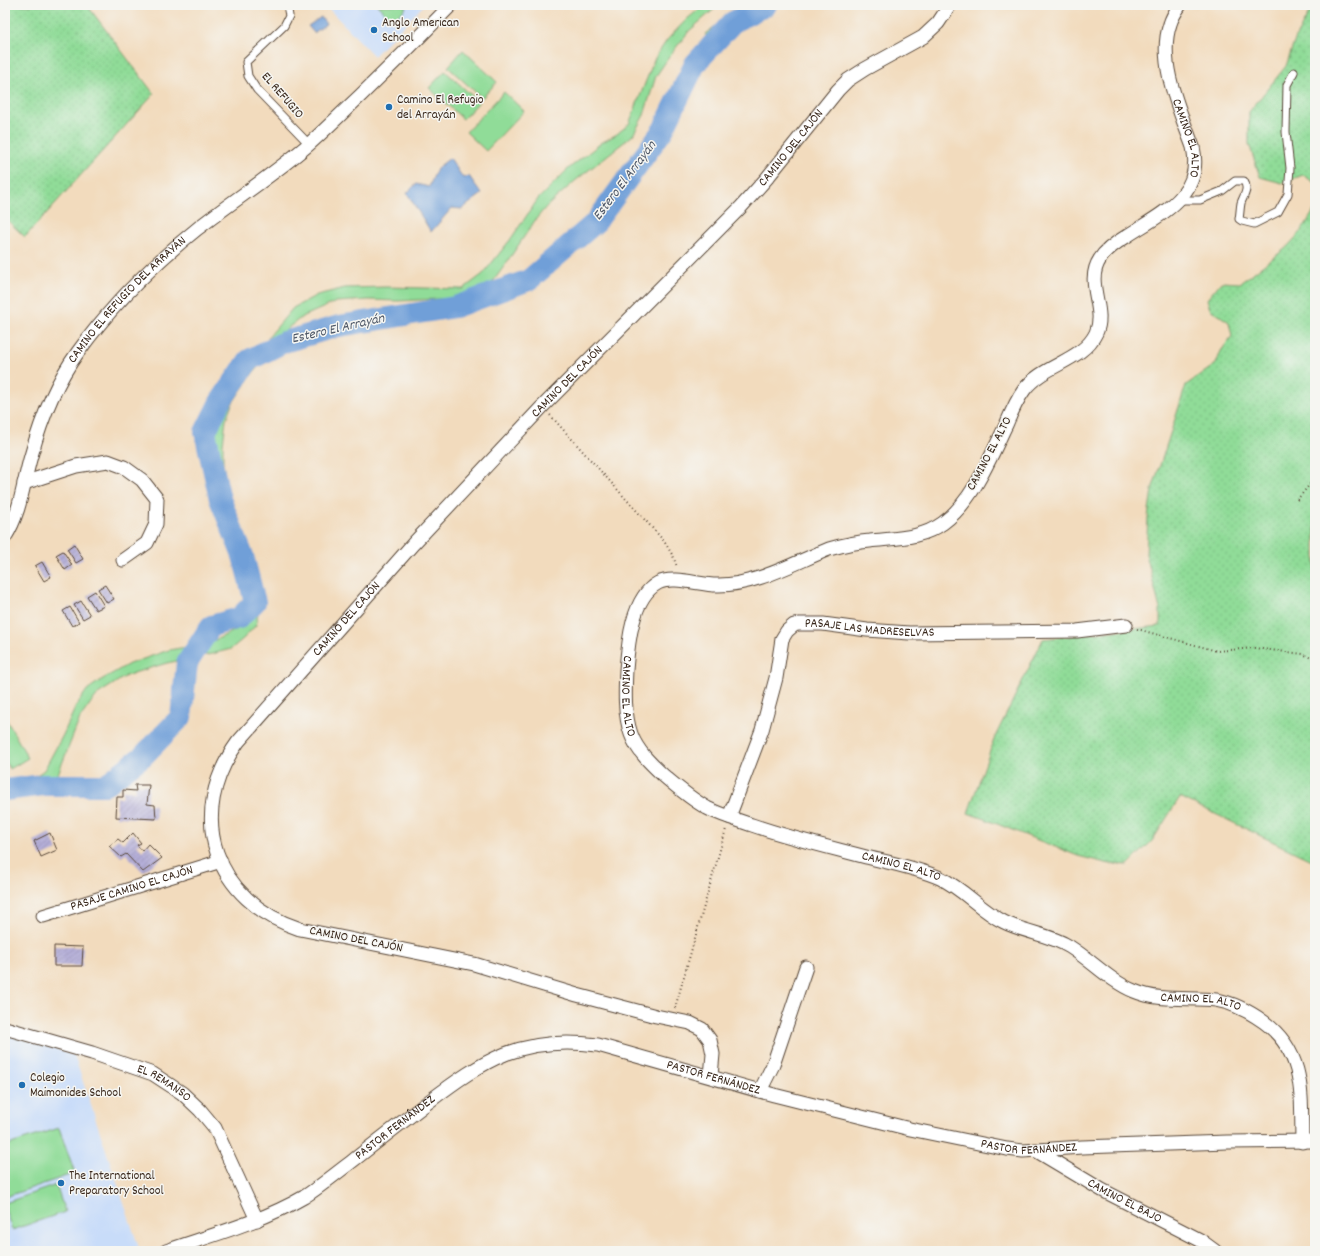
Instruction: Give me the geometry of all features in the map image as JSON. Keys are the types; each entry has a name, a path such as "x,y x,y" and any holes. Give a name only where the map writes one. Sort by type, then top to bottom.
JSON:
{"street":[{"name":"CAMINO EL REFUGIO DEL ARRAYÁN","path":"5,537 20,506 24,482 40,429 62,378 76,354 114,306 143,276 181,242 285,164 309,144 384,73 451,5"},
{"name":"CAMINO DEL CAJÓN","path":"711,1076 713,1054 710,1040 696,1025 643,1013 577,995 474,964 300,929 287,925 263,912 247,899 234,884 220,861 213,834 212,806 217,778 234,747 311,658 414,544 542,407 741,207 844,85 865,69 923,37 938,23 950,5"},
{"name":"CAMINO EL ALTO","path":"1180,5 1172,17 1168,31 1168,70 1174,95 1193,147 1195,164 1189,186 1179,200 1115,244 1100,259 1094,277 1099,320 1093,337 1080,351 1038,375 1024,389 1015,404 978,480 959,508 942,524 932,530 912,537 856,542 829,549 759,577 736,584 708,585 666,580 657,584 648,592 636,611 633,622 627,660 626,699 629,725 634,742 639,750 656,769 673,784 698,802 729,817 773,832 820,846 907,866 939,878 953,885 995,917 1004,922 1015,927 1048,936 1067,945 1118,983 1135,992 1159,998 1217,1000 1246,1010 1262,1020 1277,1034 1288,1049 1295,1063 1300,1079 1308,1141"},
{"path":"24,482 76,466 108,461 124,467 142,480 157,499 156,524 147,543 123,560"},
{"name":"PASAJE LAS MADRESELVAS","path":"729,817 747,773 765,722 776,678 782,639 787,631 794,625 823,624 867,630 909,633 1077,631 1126,625"},
{"name":"PASAJE CAMINO EL CAJÓN","path":"43,916 220,861"},
{"path":"760,1091 772,1066 806,967"},
{"name":"EL REMANSO","path":"5,1028 92,1053 153,1074 182,1093 200,1110 215,1128 257,1220"},
{"name":"PASTOR FERNÁNDEZ","path":"166,1251 257,1220 305,1196 460,1078 484,1064 511,1052 539,1044 566,1042 582,1043 614,1049 760,1091 877,1121 1012,1150 1023,1151 1220,1142 1308,1141"},
{"name":"CAMINO EL BAJO","path":"1035,1150 1102,1190 1200,1240 1215,1251"}],"lane":[{"name":"EL REFUGIO","path":"287,5 289,16 284,26 246,62 248,76 257,90 309,144"},
{"path":"1179,200 1200,200 1222,190 1235,181 1244,181 1246,184 1246,191 1241,204 1239,219 1242,222 1254,224 1278,212 1288,194 1290,168 1286,132 1287,85 1294,72"}],"path":[{"path":"542,407 664,541 673,556 679,581"},
{"path":"1297,500 1315,478"},
{"path":"1126,625 1217,651 1254,648 1303,654 1315,660"},
{"path":"672,1019 729,817"}],"shaded area":[{"name":"Anglo American School","path":"325,5 424,5 374,56"},
{"name":"The International Preparatory School","path":"5,1031 74,1055 140,1251 5,1251"}],"green space":[{"path":"5,5 87,5 154,94 25,237 5,218"},
{"path":"377,5 403,5 406,8 393,21"},
{"path":"704,5 719,5 689,31 656,76 644,115 633,135 575,181 546,207 487,290 480,295 459,298 336,302 302,317 289,327 250,377 232,404 226,420 223,444 223,464 231,511 253,563 261,595 256,625 231,649 167,663 137,672 126,676 98,694 80,718 58,774 49,782 31,792 5,798 5,786 27,782 44,770 63,735 76,706 87,690 129,664 169,650 209,643 236,630 246,617 249,608 250,583 246,571 234,549 225,521 213,451 214,430 219,405 230,387 293,308 317,295 345,288 386,287 463,289 483,274 510,240 538,199 568,169 601,143 617,134 629,124 655,58 667,40 686,20"},
{"path":"1313,5 1315,5 1315,183 1303,175 1282,183 1260,177 1249,144 1249,112 1286,66 1296,37"},
{"path":"737,9 748,23 716,48 705,34"},
{"path":"463,50 497,82 482,98 448,67"},
{"path":"445,71 479,102 463,119 429,88"},
{"path":"504,92 524,111 486,151 466,132"},
{"path":"1315,209 1315,862 1180,797 1152,841 1128,865 1110,864 1078,856 968,813 995,737 1043,639 1160,626 1160,609 1146,554 1148,517 1152,490 1186,385 1216,364 1221,351 1232,336 1229,322 1210,309 1207,299 1221,282 1240,283 1286,248 1301,232"},
{"path":"6,719 28,758 10,769 5,760"},
{"path":"59,1128 75,1173 5,1197 5,1146"},
{"path":"56,1185 65,1212 12,1230 5,1209 5,1203"}],"water":[{"path":"321,17 326,24 314,33 308,26"},
{"path":"450,158 463,178 469,176 482,194 462,209 452,208 431,232 407,193 416,184 429,187 437,168"}],"building":[{"path":"74,544 83,559 76,563 67,549"},
{"path":"63,551 72,565 65,570 56,555"},
{"path":"42,562 51,577 44,581 35,566"},
{"path":"105,585 114,599 107,603 98,589"},
{"path":"95,591 104,606 96,610 87,596"},
{"path":"81,601 90,615 83,619 74,605"},
{"path":"70,607 79,622 72,626 63,611"},
{"path":"135,785 149,785 147,804 155,805 156,819 116,817 117,797 123,797 123,790 136,791"},
{"path":"50,833 57,850 41,857 34,841"},
{"path":"133,833 141,843 137,845 142,851 148,844 162,858 143,872 126,854 121,857 109,846 118,839 123,843"},
{"path":"54,946 83,947 82,966 54,966"}],"waterway":[{"name":"Estero El Arrayán","path":"5,790 43,785 105,785 143,756 181,717 187,663 211,626 239,618 255,602 243,556 220,499 205,432 220,402 249,360 284,342 339,326 455,307 529,280 596,222 663,130 695,64 733,22 766,5"}],"place":[{"name":"Anglo American School","path":"374,30"},
{"name":"Camino El Refugio del Arrayán","path":"389,107"},
{"name":"Colegio Maimonides School","path":"22,1085"},
{"name":"The International Preparatory School","path":"61,1183"}]}
